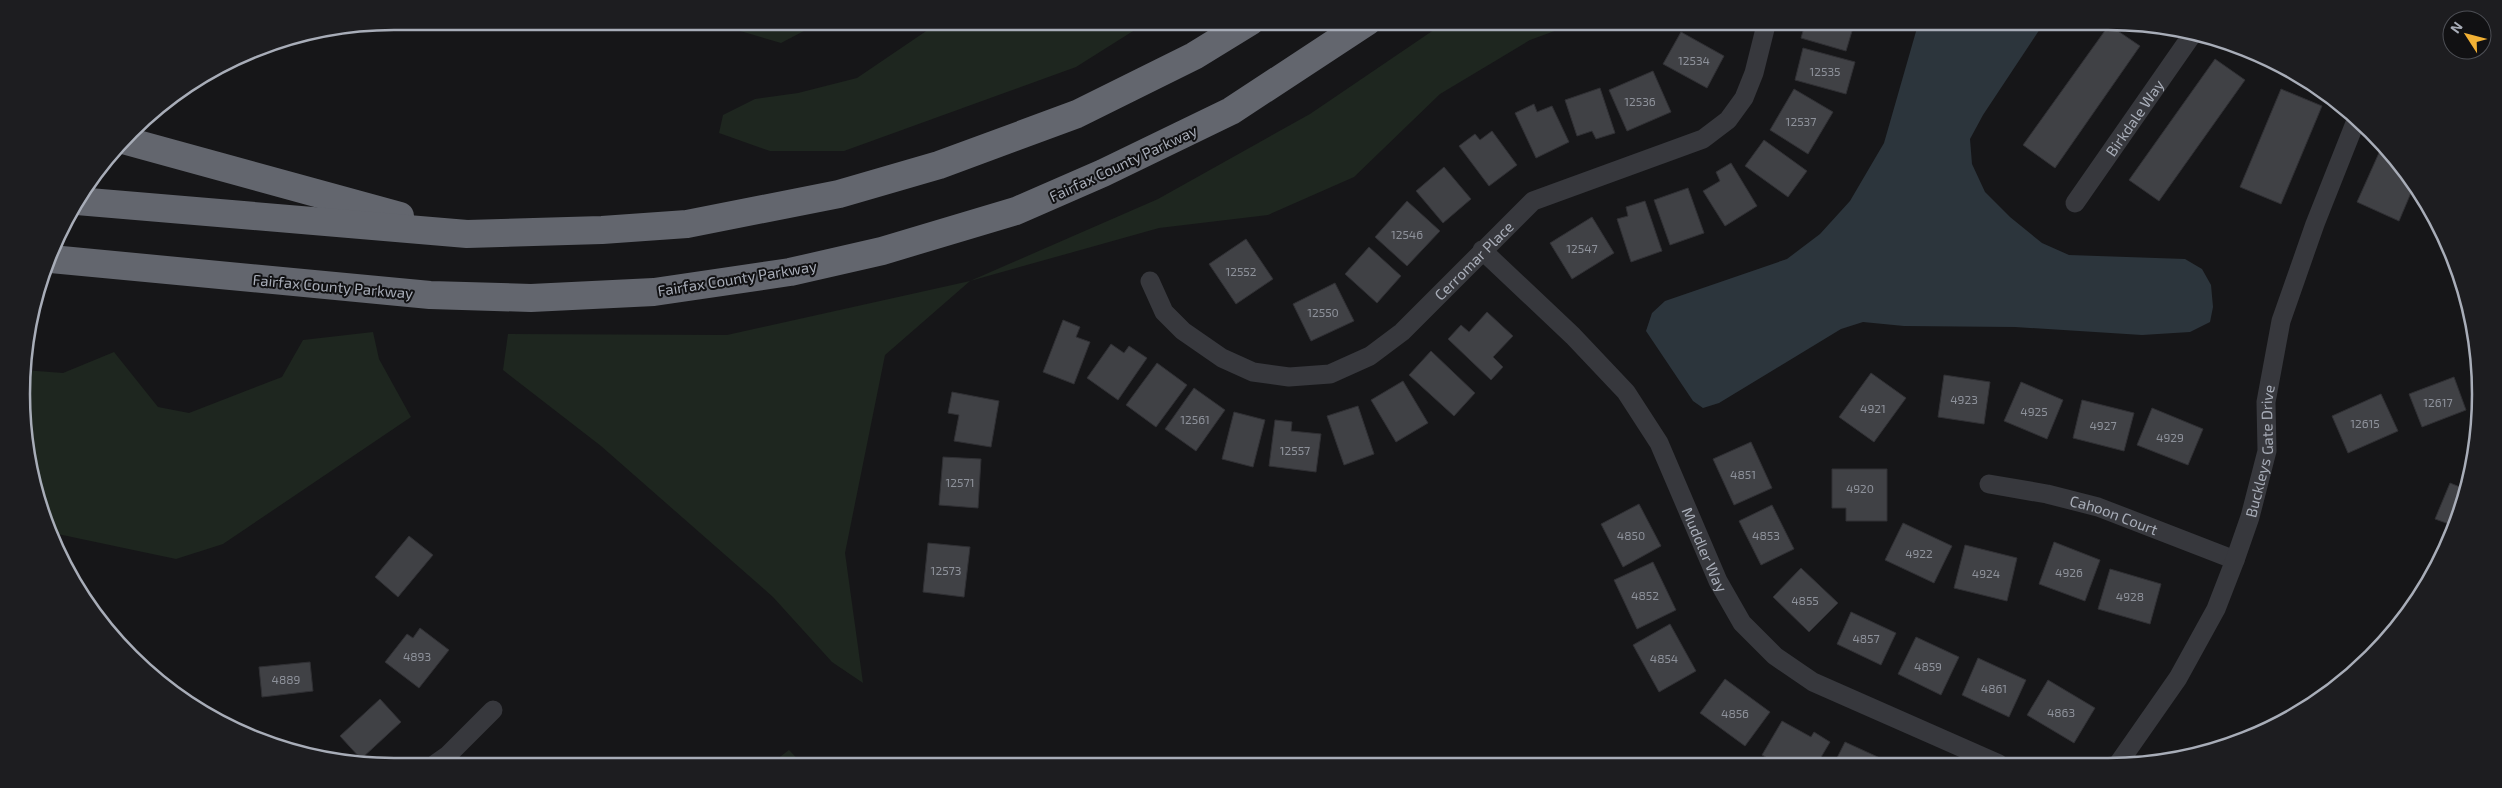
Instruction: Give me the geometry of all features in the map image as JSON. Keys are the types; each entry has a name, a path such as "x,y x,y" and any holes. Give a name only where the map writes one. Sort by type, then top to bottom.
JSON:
{"highway":[{"path":"85,202 467,234 602,230 687,224 839,194 939,165 1077,114 1194,56 1236,30"},
{"name":"Fairfax County Parkway","path":"56,261 430,295 531,298 654,292 790,272 882,251 1016,212 1103,174 1231,111 1354,30"},
{"path":"132,142 467,234"}],"street":[{"name":"Cerromar Place","path":"1150,281 1164,312 1183,331 1222,358 1253,372 1289,377 1330,374 1370,356 1402,332 1533,201 1703,139 1728,120 1744,98 1754,73 1765,30"},
{"name":"Birkdale Way","path":"2075,204 2189,39"},
{"name":"Buckleys Gate Drive","path":"2123,757 2178,678 2216,609 2235,560 2250,517 2267,451 2266,402 2281,321 2315,224 2354,126"},
{"name":"Muddler Way","path":"1482,250 1573,336 1626,392 1659,443 1716,575 1742,623 1775,656 1813,682 1985,758"},
{"name":"Cahoon Court","path":"1989,484 2047,494 2098,508 2235,560"},
{"path":"443,758 460,745 493,710"}],"shaded area":[{"path":"737,30 806,30 781,43"},
{"path":"928,30 1135,30 1076,67 844,151 770,151 719,133 723,115 755,99 798,93 857,78"},
{"path":"1434,30 1557,30 1530,40 1440,94 1354,177 1268,215 1159,228 970,281 1158,199 1310,114"},
{"path":"1916,30 2039,30 1983,115 1970,139 1972,164 1985,192 2010,217 2042,243 2069,255 2185,259 2202,269 2211,285 2213,307 2210,322 2190,332 2142,335 2015,327 1904,326 1863,322 1841,329 1719,403 1703,408 1693,401 1646,331 1652,313 1665,301 1787,259 1820,234 1850,201 1884,143"},
{"path":"970,281 885,355 845,553 863,683 832,662 773,597 601,446 503,370 508,334 727,335"},
{"path":"373,332 379,359 411,417 223,544 176,559 59,534 42,488 33,442 30,394 31,371 63,373 114,352 158,407 189,413 282,377 303,340"},
{"path":"789,750 796,758 778,758"}],"building":[{"path":"1803,30 1852,30 1846,51 1801,38"},
{"path":"2105,30 2117,30 2140,46 2055,168 2023,145"},
{"path":"1681,32 1724,56 1707,88 1663,64"},
{"path":"1803,48 1855,62 1846,94 1795,80"},
{"path":"2215,59 2245,80 2159,201 2129,180"},
{"path":"1653,71 1671,112 1627,131 1609,90"},
{"path":"1600,88 1615,133 1596,139 1592,131 1577,136 1565,100"},
{"path":"1794,89 1833,112 1808,154 1770,130"},
{"path":"2281,89 2322,106 2281,204 2240,187"},
{"path":"1534,104 1537,112 1552,106 1569,142 1536,158 1515,113"},
{"path":"1492,131 1517,165 1489,186 1459,146 1475,134 1480,140"},
{"path":"1764,140 1807,171 1788,197 1745,166"},
{"path":"2380,152 2411,192 2399,221 2357,202"},
{"path":"1731,163 1757,206 1725,226 1703,191 1720,181 1716,172"},
{"path":"1444,167 1471,199 1443,223 1416,191"},
{"path":"1688,188 1704,233 1670,245 1654,200"},
{"path":"1407,201 1440,231 1407,266 1375,237"},
{"path":"1645,201 1662,251 1631,262 1617,219 1628,216 1626,207"},
{"path":"1592,217 1614,253 1572,279 1550,243"},
{"path":"1246,239 1273,279 1236,304 1209,264"},
{"path":"1369,247 1401,276 1377,303 1345,274"},
{"path":"1335,283 1354,321 1311,341 1293,304"},
{"path":"1487,312 1513,336 1493,357 1503,367 1491,380 1448,339 1461,325 1469,332"},
{"path":"1063,320 1080,327 1076,337 1090,342 1074,384 1043,372"},
{"path":"1111,344 1124,353 1129,346 1147,358 1118,400 1087,378"},
{"path":"1431,351 1475,393 1454,416 1409,375"},
{"path":"1157,363 1187,385 1156,427 1126,405"},
{"path":"1871,373 1906,398 1874,442 1839,417"},
{"path":"1944,375 1990,382 1984,424 1938,417"},
{"path":"2454,377 2466,410 2422,427 2409,394"},
{"path":"1403,381 1428,423 1396,442 1371,400"},
{"path":"2021,382 2063,400 2047,439 2004,421"},
{"path":"1194,388 1225,410 1196,451 1165,429"},
{"path":"952,392 999,401 991,447 954,441 959,415 948,413"},
{"path":"2381,394 2398,431 2348,453 2332,416"},
{"path":"2082,400 2134,413 2124,451 2073,438"},
{"path":"1358,406 1374,454 1344,465 1327,416"},
{"path":"2152,408 2203,429 2188,465 2137,445"},
{"path":"1234,412 1265,420 1253,467 1222,459"},
{"path":"1275,420 1292,422 1291,431 1321,434 1316,472 1269,466"},
{"path":"1751,442 1772,488 1734,505 1713,459"},
{"path":"943,457 981,459 978,508 939,505"},
{"path":"1832,469 1887,469 1887,521 1846,521 1846,508 1832,508"},
{"path":"2450,483 2460,487 2448,524 2435,519"},
{"path":"1639,504 1661,546 1623,567 1601,524"},
{"path":"1772,505 1794,549 1761,565 1739,521"},
{"path":"1903,523 1952,546 1934,583 1885,560"},
{"path":"409,536 433,555 398,597 375,577"},
{"path":"2054,542 2100,560 2085,601 2039,584"},
{"path":"928,543 970,547 964,597 923,592"},
{"path":"1965,545 2017,558 2007,601 1954,588"},
{"path":"1653,562 1676,610 1637,629 1614,580"},
{"path":"1801,568 1838,603 1809,632 1773,597"},
{"path":"2110,569 2161,584 2150,624 2098,609"},
{"path":"1851,612 1896,633 1881,665 1837,644"},
{"path":"1670,624 1696,671 1659,692 1633,645"},
{"path":"420,628 449,650 419,688 385,662 407,634 413,638"},
{"path":"1916,637 1959,657 1941,695 1898,674"},
{"path":"1978,658 2026,680 2009,717 1962,695"},
{"path":"310,662 313,691 262,697 259,667"},
{"path":"1725,679 1770,712 1745,746 1700,713"},
{"path":"2048,680 2095,708 2074,743 2027,715"},
{"path":"380,699 401,722 364,756 358,756 340,736"},
{"path":"1782,721 1811,737 1814,732 1830,742 1821,758 1767,758 1762,755"},
{"path":"1845,742 1880,758 1837,758"}]}
